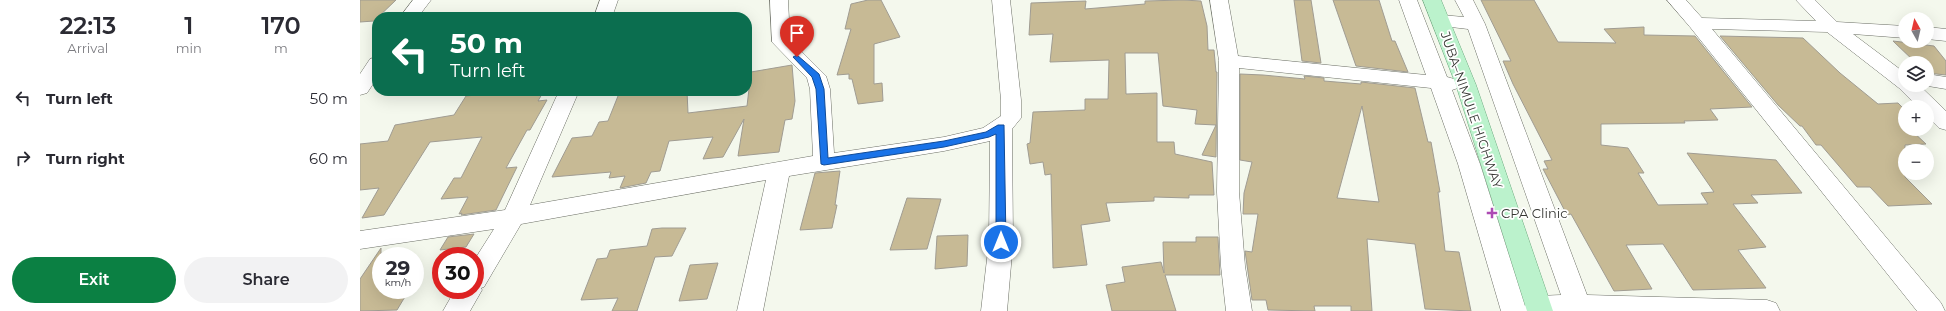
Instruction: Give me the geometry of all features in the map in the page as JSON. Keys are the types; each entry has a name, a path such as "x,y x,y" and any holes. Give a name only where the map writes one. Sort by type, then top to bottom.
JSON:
{"main road":[{"name":"JUBA–NIMULE HIGHWAY","path":"1432,0 1466,85 1531,310"}],"street":[{"path":"413,12 422,0"},
{"path":"605,12 609,0"},
{"path":"779,0 779,27 782,42 816,76 820,89 824,162"},
{"path":"360,240 513,217 824,162 944,144 989,134 1001,127 1011,118 1011,100 1000,0"},
{"path":"1220,0 1229,61 1228,192 1233,266 1240,311"},
{"path":"1408,0 1469,164 1531,310 1579,308 1767,311"},
{"path":"1464,0 1476,24 1579,308"},
{"path":"1676,0 1697,23 1932,311"},
{"path":"1805,0 1832,27 1898,76"},
{"path":"1441,22 1476,24"},
{"path":"1697,23 1832,27 1898,32"},
{"path":"1934,34 1946,35"},
{"path":"1229,61 1466,85"},
{"path":"360,89 372,71"},
{"path":"1934,81 1946,83"},
{"path":"1916,92 1946,123"},
{"path":"484,265 513,217 568,96"},
{"path":"994,311 1001,242 1001,127"},
{"path":"750,311 779,171"},
{"path":"456,311 463,299"}],"building":[{"path":"360,0 396,0 383,12 372,12 372,21 360,22"},
{"path":"868,0 881,0 900,37 874,44 874,84 882,83 883,101 858,104 852,79 849,79 849,74 837,75 851,29 845,29 851,4"},
{"path":"1294,0 1311,0 1321,63 1302,61"},
{"path":"1333,0 1379,0 1392,41 1395,41 1408,72 1356,66"},
{"path":"1481,0 1534,0 1558,42 1616,43 1604,29 1644,27 1644,35 1695,36 1752,107 1710,109 1718,120 1684,121 1685,123 1601,124 1601,145 1628,148 1644,173 1638,173 1658,205 1708,204 1701,193 1714,192 1687,153 1776,160 1802,193 1751,195 1758,203 1733,204 1766,247 1738,250 1766,288 1693,290 1663,244 1626,245 1652,289 1614,291 1571,214 1567,215 1543,169 1548,169 1544,161 1552,160 1513,84 1503,61 1511,61"},
{"path":"1086,1 1085,9 1145,4 1145,1 1201,1 1207,26 1208,50 1214,50 1217,72 1216,157 1202,155 1216,125 1195,124 1197,110 1163,106 1158,53 1125,53 1126,94 1157,93 1157,142 1174,142 1175,154 1212,162 1214,195 1189,195 1189,198 1154,197 1154,201 1106,203 1110,221 1081,225 1087,265 1053,268 1051,174 1045,175 1043,162 1030,164 1027,144 1030,143 1033,112 1085,110 1085,99 1108,99 1109,60 1050,62 1053,34 1029,35 1031,3"},
{"path":"1720,36 1803,38 1840,73 1878,104 1898,103 1898,136 1917,136 1926,144 1898,144 1898,180 1908,180 1932,204 1888,206 1870,187 1857,187 1821,145 1816,145 1802,126 1800,126 1778,105"},
{"path":"1893,41 1898,42 1898,46"},
{"path":"1934,46 1946,61 1946,75 1934,74 1934,56 1909,56 1900,48 1934,48"},
{"path":"792,65 795,101 792,119 785,120 779,152 738,156 744,119 723,157 703,159 713,137 669,141 660,171 651,172 646,183 620,188 625,176 609,178 611,172 552,177 572,138 592,136 599,122 608,121 618,96 687,96 688,113 747,106 748,96 752,96 752,72"},
{"path":"1240,74 1305,79 1304,76 1324,78 1324,81 1361,84 1361,82 1415,88 1428,142 1431,142 1440,192 1438,192 1445,251 1459,252 1471,311 1425,309 1415,244 1367,239 1372,311 1351,311 1351,306 1314,306 1315,311 1268,310 1266,300 1252,300 1245,251 1252,252 1258,214 1243,214 1244,193 1252,162 1240,160","holes":["1362,106 1379,202 1337,198"]},
{"path":"466,96 541,96 538,101 547,100 530,130 527,130 506,168 517,167 496,210 461,215 462,213 459,214 468,197 441,199 454,178 461,178 482,137 430,142 384,215 362,218 379,188 360,190 360,144 388,141 395,125 454,115"},
{"path":"840,171 835,205 837,205 832,228 800,230 815,173"},
{"path":"907,198 941,199 927,249 890,250"},
{"path":"686,228 672,256 655,257 637,311 612,311 618,298 581,300 597,259 607,258 610,250 647,246 652,229"},
{"path":"474,234 466,247 442,247 448,237"},
{"path":"968,235 967,266 935,269 937,236"},
{"path":"1196,237 1218,237 1220,275 1165,275 1176,311 1112,311 1106,285 1125,282 1122,267 1161,262 1164,273 1163,242 1196,242"},
{"path":"372,261 372,299 404,299 397,310 360,311 360,279"},
{"path":"718,263 707,299 679,301 690,265"}],"place":[{"name":"CPA Clinic","path":"1492,213"}],"route":[{"path":"797,57 816,76 820,89 824,162 944,144 989,134 1001,127 1001,242"}]}
